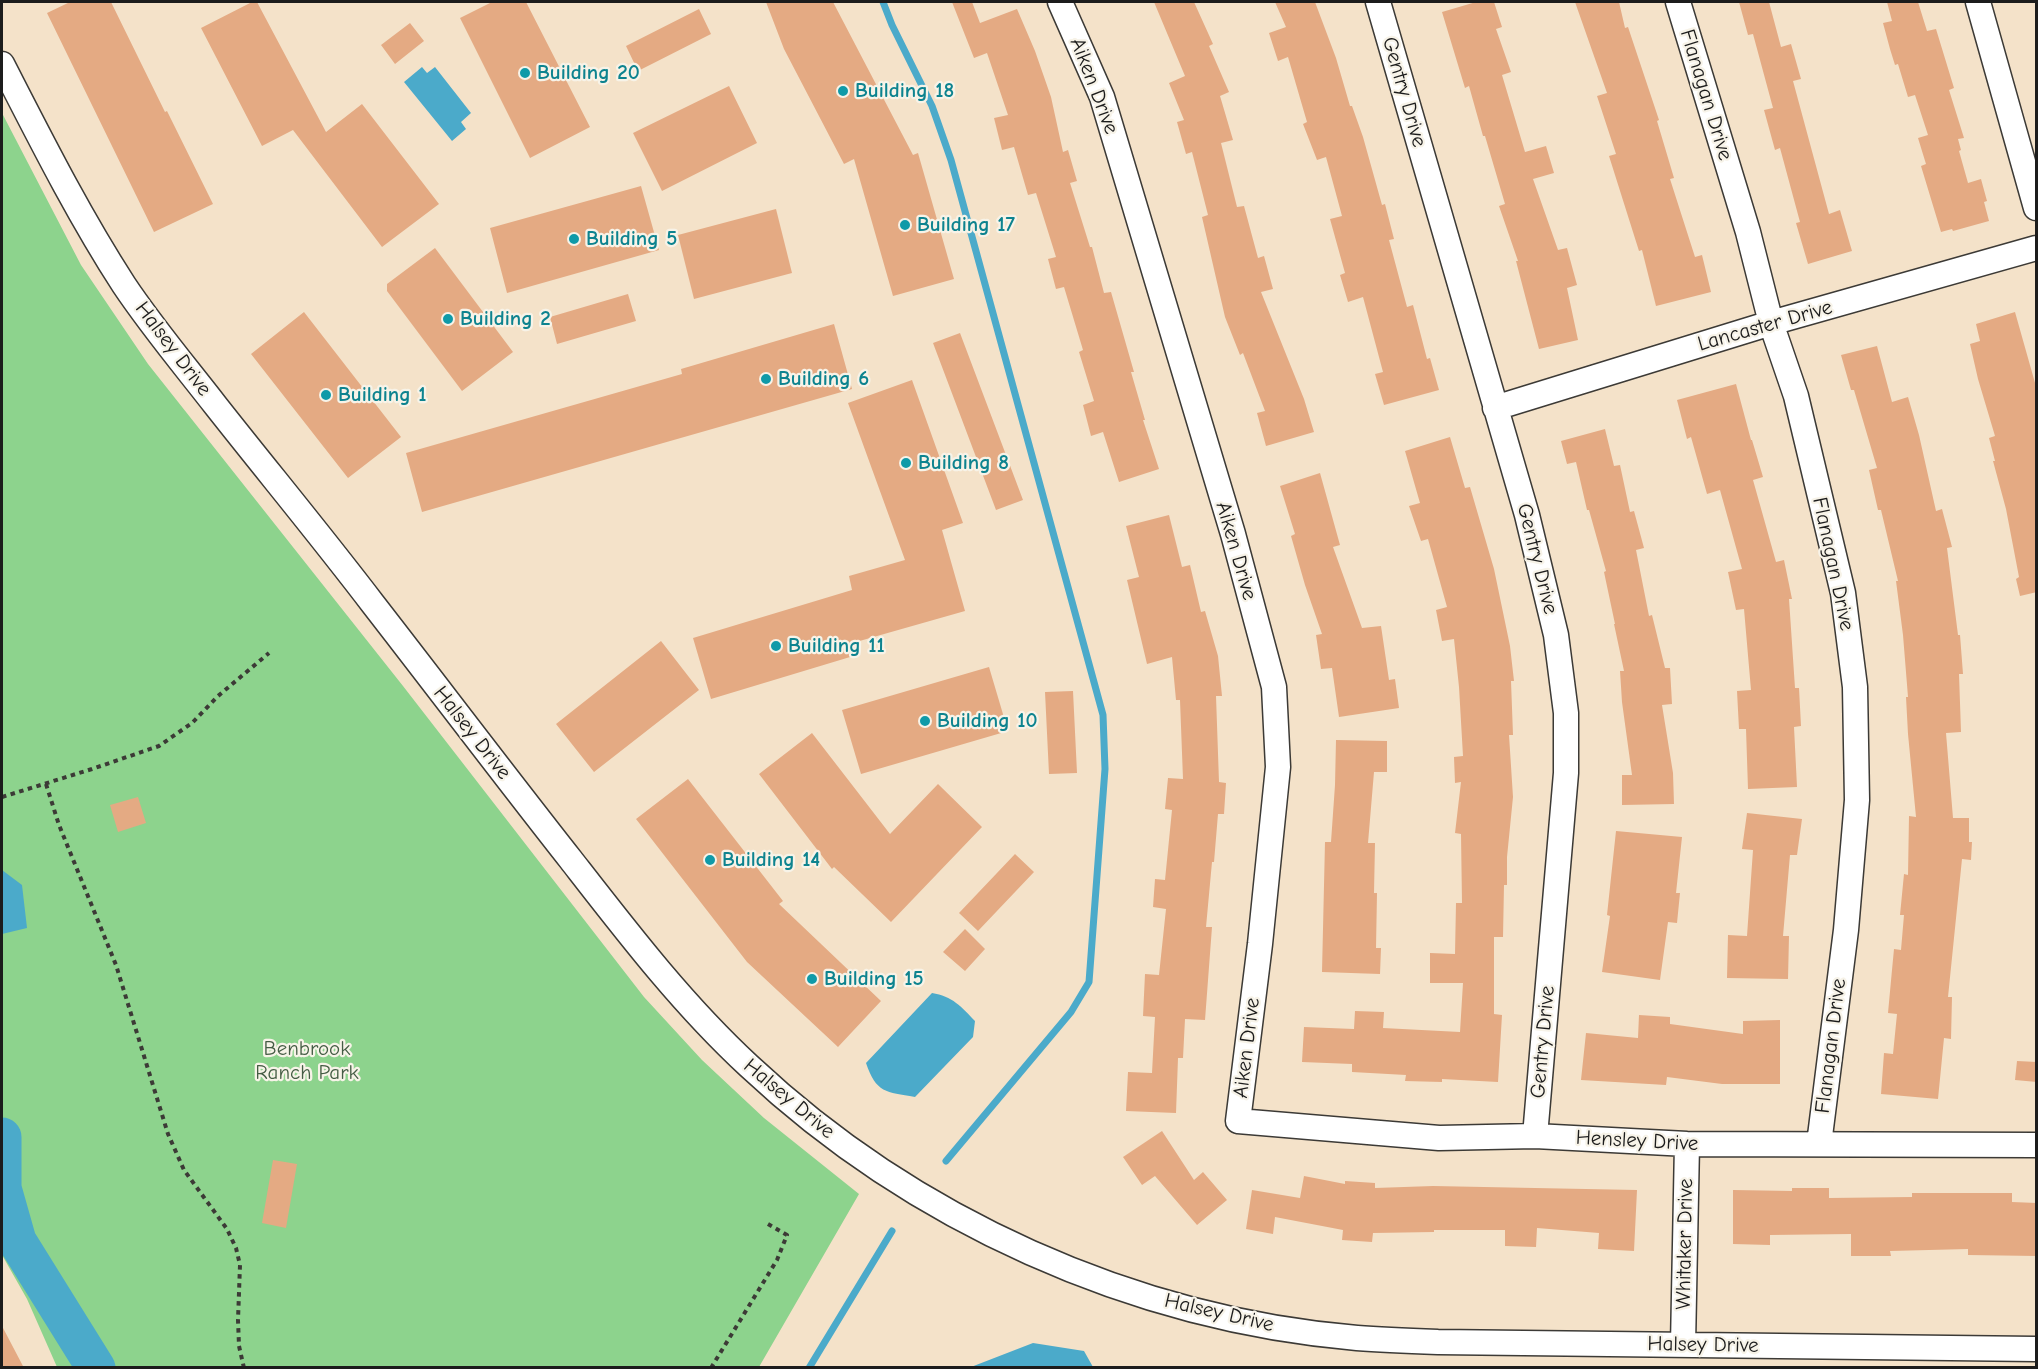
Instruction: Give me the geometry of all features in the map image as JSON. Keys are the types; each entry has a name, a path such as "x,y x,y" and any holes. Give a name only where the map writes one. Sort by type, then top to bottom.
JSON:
{"street":[{"name":"Aiken Drive","path":"1060,2 1102,97 1233,534 1274,687 1278,767 1260,944 1238,1121"},
{"name":"Gentry Drive","path":"1378,2 1527,515 1554,624 1566,713 1566,773 1535,1136"},
{"name":"Flanagan Drive","path":"1678,2 1748,232 1771,323 1796,396 1843,593 1855,687 1856,812 1846,930 1819,1144"},
{"path":"1978,2 2037,208"},
{"name":"Halsey Drive","path":"2,64 102,248 153,325 374,604 654,968 748,1065 854,1153 935,1204 1025,1250 1094,1278 1143,1295 1226,1317 1311,1333 1396,1341 2037,1349"},
{"name":"Lancaster Drive","path":"1495,408 1771,323 2037,248"},
{"name":"Hensley Drive","path":"1238,1121 1439,1138 1535,1136 1687,1144 2037,1145"},
{"name":"Whitaker Drive","path":"1683,1345 1687,1144"}],"path":[{"path":"2,797 135,754 167,741 192,723 218,696 269,653"},
{"path":"46,784 59,825 116,965 168,1134 184,1170 227,1228 236,1248 240,1265 238,1320 243,1368"},
{"path":"711,1368 777,1260 787,1235 768,1224"}],"green space":[{"name":"Benbrook Ranch Park","path":"2,113 81,265 148,364 403,686 644,997 702,1060 764,1118 859,1194 759,1367 57,1367 27,1299 2,1255"}],"water":[{"path":"422,67 427,73 435,67 471,113 461,122 466,129 452,141 404,82"},
{"path":"2,870 22,885 27,928 2,934"},
{"path":"932,993 951,999 975,1021 973,1037 915,1097 889,1092 878,1086 866,1063"},
{"path":"1033,1343 1084,1351 1093,1367 971,1367"}],"building":[{"path":"70,2 111,2 213,204 154,232 47,13"},
{"path":"252,2 257,2 326,132 362,104 439,204 382,247 293,130 262,146 201,28"},
{"name":"Building 20","path":"492,2 526,2 590,127 530,158 460,18"},
{"path":"766,2 833,2 913,155 918,153 954,279 893,296 854,159 844,164 784,49"},
{"path":"952,2 972,2 980,23 1017,9 1051,97 1063,152 1068,150 1077,181 1070,183 1090,247 1092,247 1104,293 1111,292 1134,372 1131,372 1145,420 1143,420 1159,469 1119,482 1103,432 1091,436 1083,405 1094,401 1079,352 1083,350 1064,287 1056,289 1048,259 1056,257 1036,193 1028,195 1014,147 1002,150 994,118 1008,115 987,53 974,58"},
{"path":"1154,2 1194,2 1213,44 1209,46 1229,92 1220,96 1233,140 1221,143 1237,207 1244,206 1258,258 1264,256 1273,289 1261,292 1304,399 1314,432 1266,446 1257,413 1265,411 1243,353 1240,355 1225,317 1202,217 1208,215 1192,152 1186,154 1177,122 1184,120 1169,83 1185,76"},
{"path":"1275,2 1315,2 1336,58 1350,106 1352,106 1363,137 1382,205 1385,204 1394,239 1389,240 1407,307 1413,305 1427,359 1430,358 1439,390 1384,405 1375,374 1383,372 1363,297 1348,302 1340,275 1345,273 1330,219 1342,216 1326,157 1317,160 1303,124 1307,122 1288,57 1278,61 1269,33 1286,27"},
{"path":"1476,2 1494,2 1502,27 1496,29 1511,72 1502,75 1525,152 1546,146 1554,173 1533,179 1558,250 1567,248 1577,285 1567,288 1578,340 1539,349 1516,261 1518,261 1499,206 1505,204 1469,86 1465,88 1442,12"},
{"path":"1575,2 1619,2 1625,28 1628,27 1659,120 1657,121 1674,178 1670,179 1695,257 1702,255 1711,292 1656,306 1642,250 1639,251 1609,156 1616,154 1597,96 1607,93"},
{"path":"1739,2 1769,2 1781,47 1791,44 1801,79 1793,81 1829,214 1840,210 1852,251 1808,264 1796,223 1800,222 1780,148 1775,150 1764,110 1773,108 1753,34 1748,35"},
{"path":"1887,2 1918,2 1927,31 1936,29 1954,88 1949,90 1964,138 1958,139 1961,150 1959,151 1968,183 1981,179 1989,221 1941,232 1921,166 1926,164 1918,138 1928,135 1915,95 1908,97 1898,64 1895,65 1890,49 1883,23 1892,21"},
{"path":"699,9 711,34 638,71 626,46"},
{"path":"410,23 424,41 395,64 381,45"},
{"path":"729,86 757,143 662,191 633,133"},
{"name":"Building 5","path":"641,186 659,250 507,293 490,228"},
{"path":"776,209 792,273 694,299 678,235"},
{"name":"Building 2","path":"435,248 513,352 462,391 387,291 387,284"},
{"path":"628,294 636,321 557,344 550,317"},
{"name":"Building 1","path":"304,312 401,437 348,478 251,354"},
{"path":"2015,312 2037,390 2037,592 2020,596 2016,579 2019,577 2006,509 1989,438 1995,436 1970,344 1980,341 1976,324"},
{"path":"834,324 852,389 422,512 406,453 682,374 681,369"},
{"path":"960,333 1023,500 996,510 933,343"},
{"path":"1877,346 1892,402 1908,397 1936,511 1942,509 1952,547 1947,548 1958,635 1960,635 1963,674 1959,674 1961,732 1946,733 1953,818 1969,818 1969,842 1972,842 1971,860 1962,859 1948,997 1952,997 1951,1039 1944,1038 1938,1099 1881,1094 1884,1053 1893,1054 1897,1014 1888,1013 1894,949 1901,950 1904,915 1900,915 1904,874 1908,875 1909,816 1916,817 1908,734 1906,697 1908,697 1903,635 1896,581 1898,581 1869,470 1877,468 1841,355"},
{"path":"912,380 963,523 942,530 965,611 856,642 860,654 711,699 693,638 852,590 849,576 905,560 848,403"},
{"path":"1736,384 1763,477 1753,480 1776,562 1784,560 1792,599 1789,599 1795,688 1799,688 1801,726 1794,727 1797,787 1748,789 1746,729 1739,729 1737,691 1751,690 1744,609 1736,610 1728,572 1742,569 1720,490 1707,494 1691,437 1687,439 1677,400"},
{"path":"1605,429 1614,466 1620,465 1630,512 1634,511 1644,548 1636,550 1649,616 1652,615 1665,668 1670,668 1672,704 1662,705 1673,773 1674,804 1622,805 1622,775 1632,775 1622,702 1620,671 1624,671 1604,572 1606,571 1589,510 1587,510 1576,462 1567,464 1561,441"},
{"path":"1450,437 1465,488 1470,487 1494,569 1510,646 1514,681 1511,681 1513,735 1509,735 1513,797 1507,857 1507,885 1504,885 1503,937 1494,937 1494,1014 1502,1015 1498,1082 1442,1079 1442,1082 1405,1081 1406,1075 1352,1072 1352,1064 1302,1062 1304,1027 1354,1029 1355,1011 1384,1012 1383,1028 1460,1032 1463,983 1430,983 1430,953 1455,954 1456,903 1462,903 1461,834 1455,833 1461,782 1455,783 1454,757 1463,756 1459,687 1454,639 1442,641 1436,610 1447,607 1428,539 1421,541 1409,506 1420,503 1405,451"},
{"path":"1320,473 1340,545 1333,547 1362,628 1381,626 1389,680 1395,679 1399,708 1339,717 1332,668 1321,669 1316,635 1322,634 1291,536 1295,534 1280,486"},
{"path":"1169,515 1182,567 1190,565 1201,612 1205,611 1218,656 1222,696 1216,696 1219,782 1226,783 1224,814 1218,814 1206,927 1212,927 1205,1020 1185,1019 1183,1058 1178,1058 1176,1113 1126,1111 1128,1072 1152,1073 1155,1017 1143,1016 1145,974 1159,975 1166,909 1153,907 1155,879 1165,880 1172,810 1165,809 1168,778 1183,779 1180,700 1176,700 1172,657 1147,664 1127,580 1139,577 1126,526"},
{"path":"661,641 699,690 594,772 556,724"},
{"name":"Building 10","path":"989,667 1008,731 861,774 842,710"},
{"path":"1073,691 1077,773 1049,774 1045,692"},
{"path":"812,733 890,834 938,784 982,827 891,922 834,867 832,869 759,774"},
{"path":"1336,740 1387,741 1387,772 1374,772 1368,843 1375,843 1376,948 1381,948 1380,974 1322,972 1325,842 1331,842"},
{"path":"688,779 783,901 779,904 881,1001 838,1047 747,962 636,819"},
{"path":"138,797 146,823 118,832 110,805"},
{"path":"1747,813 1802,819 1797,855 1790,855 1783,936 1789,936 1788,979 1727,978 1728,935 1747,936 1753,850 1742,849"},
{"path":"1616,831 1682,837 1676,893 1680,893 1677,923 1668,922 1660,980 1602,972 1610,916 1607,915"},
{"path":"1015,854 1034,872 978,931 959,913"},
{"path":"965,929 985,949 965,971 943,952"},
{"path":"1639,1015 1670,1017 1670,1024 1743,1034 1743,1021 1780,1020 1780,1084 1722,1084 1667,1077 1666,1085 1581,1080 1586,1033 1638,1038"},
{"path":"2017,1061 2037,1062 2037,1082 2015,1080"},
{"path":"1162,1131 1194,1180 1203,1172 1227,1200 1197,1225 1155,1176 1142,1185 1123,1157"},
{"path":"273,1160 297,1164 286,1228 262,1223"},
{"path":"1304,1176 1345,1184 1345,1181 1375,1183 1375,1188 1433,1186 1637,1190 1634,1251 1598,1249 1599,1233 1537,1228 1536,1247 1505,1246 1505,1230 1373,1233 1372,1242 1342,1240 1343,1230 1275,1217 1273,1234 1246,1229 1252,1190 1300,1198"},
{"path":"1792,1188 1829,1188 1829,1198 1912,1197 1912,1193 2012,1193 2012,1202 2037,1203 2037,1256 1968,1255 1968,1249 1890,1251 1891,1256 1851,1256 1851,1234 1770,1235 1770,1245 1733,1244 1733,1190 1792,1191"},
{"path":"2,1326 24,1368 2,1368"}],"waterway":[{"path":"883,2 932,106 951,160 1103,715 1105,769 1089,982 1071,1012 946,1161"},
{"path":"2,1137 2,1188 17,1241 96,1368"},
{"path":"809,1368 892,1231"}],"place":[{"name":"Building 20","path":"525,73"},
{"name":"Building 18","path":"843,91"},
{"name":"Building 17","path":"905,225"},
{"name":"Building 5","path":"574,239"},
{"name":"Building 2","path":"448,319"},
{"name":"Building 6","path":"766,379"},
{"name":"Building 1","path":"326,395"},
{"name":"Building 8","path":"906,463"},
{"name":"Building 11","path":"776,646"},
{"name":"Building 10","path":"925,721"},
{"name":"Building 14","path":"710,860"},
{"name":"Building 15","path":"812,979"}]}
